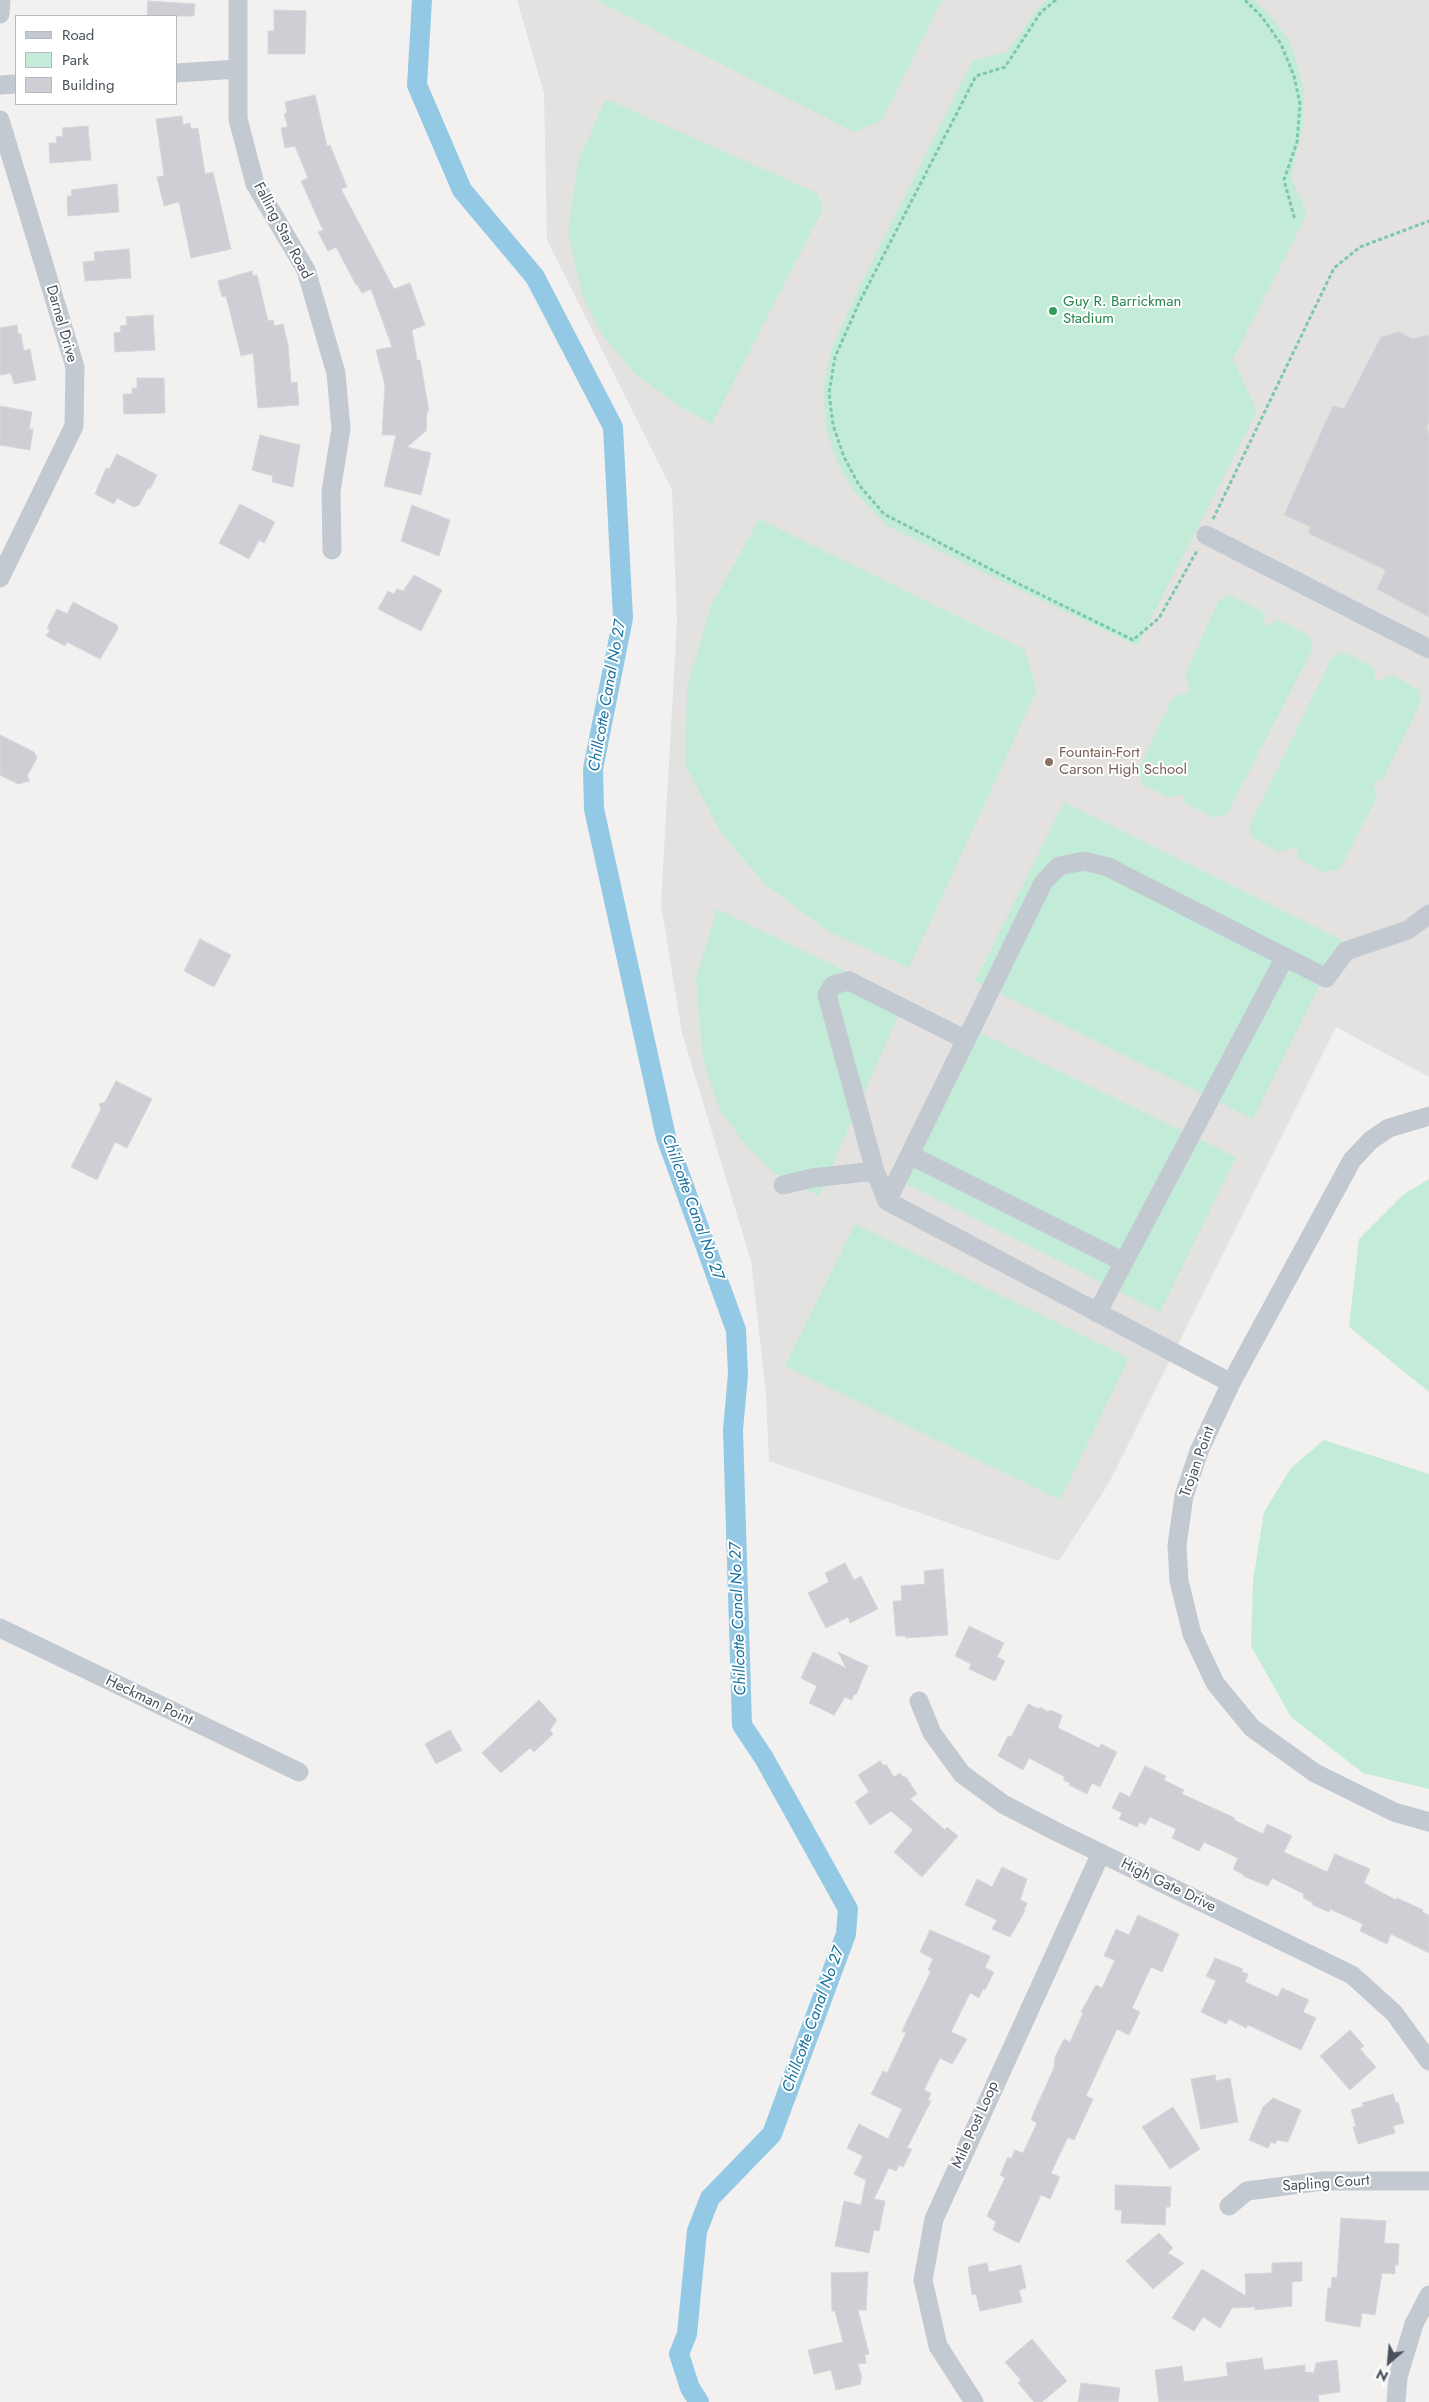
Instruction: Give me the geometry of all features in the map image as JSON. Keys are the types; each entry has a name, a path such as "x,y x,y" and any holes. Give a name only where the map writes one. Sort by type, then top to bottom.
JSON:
{"street":[{"path":"0,14 1,0"},
{"name":"Falling Star Road","path":"238,0 238,119 255,184 306,270 336,373 341,429 331,491 332,550"},
{"path":"178,73 238,69"},
{"path":"0,85 15,84"},
{"name":"Darnel Drive","path":"0,120 75,367 74,426 0,578"},
{"path":"1206,535 1429,649"},
{"path":"887,1201 1043,883 1059,866 1084,861 1108,867 1326,978 1346,950 1408,930 1429,914"},
{"path":"1097,1313 1285,957"},
{"path":"966,1040 849,980 833,986 827,995 875,1171 887,1201 1231,1383"},
{"name":"Trojan Point","path":"1429,1116 1389,1128 1371,1140 1352,1160 1231,1383 1199,1451 1184,1496 1177,1545 1179,1581 1192,1634 1215,1683 1252,1728 1315,1773 1394,1812 1429,1822"},
{"path":"910,1155 1124,1262"},
{"path":"784,1185 812,1178 875,1171"},
{"name":"Heckman Point","path":"0,1628 298,1772"},
{"name":"High Gate Drive","path":"919,1701 932,1733 962,1774 1003,1804 1352,1975 1394,2012 1429,2061"},
{"name":"Mile Post Loop","path":"974,2402 938,2346 924,2280 934,2219 1101,1853"},
{"name":"Sapling Court","path":"1229,2206 1247,2191 1323,2181 1429,2181"},
{"path":"1396,2402 1398,2377 1414,2324 1429,2295"}],"path":[{"path":"1056,0 1042,12 1005,67 976,76 859,304 835,357 829,393 833,425 844,457 860,486 884,514 1021,585 1134,640 1159,618 1206,535 1334,268 1360,247 1429,221"},
{"path":"1245,0 1262,17 1281,44 1294,76 1300,104 1297,142 1284,180 1295,220"}],"shaded area":[{"name":"Fountain-Fort Carson High School","path":"517,0 1429,0 1429,1077 1336,1027 1110,1481 1059,1561 769,1461 766,1394 751,1261 682,1033 661,904 677,621 672,490 547,240 544,93"}],"green space":[{"path":"596,0 942,0 882,120 854,132"},
{"name":"Guy R. Barrickman Stadium","path":"1047,0 1254,0 1272,17 1290,42 1304,89 1303,126 1291,177 1307,214 1233,359 1257,411 1137,646 887,526 853,490 837,462 826,428 823,386 833,345 864,278 972,61 1008,51 1038,8"},
{"path":"606,99 817,193 823,209 712,424 681,407 635,374 601,333 582,295 568,233 578,162"},
{"path":"759,519 1024,649 1037,690 909,968 828,931 766,885 721,833 685,764 687,688 711,606"},
{"path":"1230,595 1265,613 1264,626 1279,620 1308,635 1313,648 1227,814 1214,818 1183,802 1184,795 1168,797 1143,785 1138,770 1173,697 1190,692 1185,675 1219,600"},
{"path":"1343,652 1372,666 1377,682 1392,675 1419,690 1421,702 1383,779 1373,782 1377,797 1340,869 1324,872 1298,859 1297,846 1279,852 1253,838 1249,827 1332,657"},
{"path":"1064,802 1342,940 1253,1119 975,981"},
{"path":"717,909 891,993 898,1016 819,1196 774,1173 743,1142 719,1108 703,1060 696,979"},
{"path":"964,1025 1236,1157 1160,1312 889,1175"},
{"path":"1429,1179 1429,1392 1349,1327 1359,1239 1404,1194"},
{"path":"855,1224 1129,1358 1060,1500 785,1366"},
{"path":"1324,1440 1429,1474 1429,1789 1363,1773 1291,1717 1251,1646 1253,1581 1264,1512 1291,1468"}],"building":[{"path":"148,1 195,4 194,16 147,15"},
{"path":"274,10 306,11 305,54 268,54 268,31 274,31"},
{"path":"315,95 327,146 330,145 347,187 341,189 394,289 410,283 425,325 412,330 417,360 420,360 429,411 427,411 426,431 407,447 431,453 421,495 384,486 396,435 382,435 385,385 376,350 392,347 371,289 362,293 336,247 328,251 318,232 323,230 301,181 308,178 295,146 285,148 281,128 288,127 284,114 287,113 285,102"},
{"path":"182,116 183,125 190,123 191,129 198,128 205,174 213,172 231,249 191,258 179,202 164,206 157,177 164,176 156,119"},
{"path":"88,126 91,160 50,163 49,143 57,143 56,137 63,136 62,128"},
{"path":"117,184 119,212 68,216 67,196 72,196 71,190"},
{"path":"129,249 131,278 85,281 83,262 95,261 94,252"},
{"path":"252,271 253,276 257,275 268,321 273,320 274,326 283,324 288,345 291,383 297,382 299,405 258,408 253,353 241,356 226,296 222,297 218,281"},
{"path":"153,315 155,350 115,352 114,333 121,332 120,326 127,325 126,317"},
{"path":"17,325 18,334 21,334 24,351 30,349 36,380 14,384 11,373 0,375 0,328"},
{"path":"1399,332 1413,339 1429,335 1429,422 1427,426 1429,436 1429,617 1377,589 1386,570 1308,533 1311,527 1284,515 1333,406 1344,409 1381,337"},
{"path":"137,378 164,378 165,413 124,414 123,394 132,394 132,388 137,388"},
{"path":"0,406 32,412 29,429 33,429 30,450 0,445"},
{"path":"260,435 300,445 293,487 272,482 273,476 252,470"},
{"path":"117,454 157,475 139,505 134,507 117,498 114,504 95,494 106,468 109,469"},
{"path":"240,504 275,522 264,543 259,540 249,559 219,543"},
{"path":"412,505 450,520 439,556 401,541"},
{"path":"414,575 442,590 421,631 378,609 388,591 394,594 397,589 403,591"},
{"path":"73,602 117,625 118,629 100,659 67,642 65,646 46,636 50,630 47,628 57,609 67,614"},
{"path":"0,735 34,752 37,758 27,776 30,781 18,784 0,775"},
{"path":"200,939 231,955 214,987 184,971"},
{"path":"116,1081 152,1099 127,1148 115,1142 97,1180 71,1167 101,1109 99,1104 105,1102"},
{"path":"845,1563 854,1580 861,1576 878,1609 850,1623 848,1617 826,1628 808,1593 829,1582 825,1573"},
{"path":"943,1569 948,1635 906,1638 905,1636 896,1636 893,1601 902,1601 901,1586 925,1584 924,1571"},
{"path":"969,1626 1004,1643 997,1657 1005,1661 995,1681 969,1669 971,1664 955,1656"},
{"path":"813,1652 846,1668 838,1652 868,1666 856,1695 854,1694 852,1700 845,1697 834,1715 809,1703 817,1686 801,1678"},
{"path":"539,1700 557,1720 550,1730 553,1734 534,1752 530,1748 501,1773 482,1753"},
{"path":"1028,1704 1062,1715 1058,1728 1099,1748 1101,1744 1117,1752 1100,1787 1092,1783 1087,1794 1069,1785 1070,1783 1063,1780 1065,1777 1029,1758 1023,1770 998,1756 1008,1736 1011,1737"},
{"path":"450,1730 462,1750 436,1764 425,1744"},
{"path":"880,1761 884,1766 886,1764 894,1777 900,1773 903,1777 906,1777 917,1794 910,1799 945,1830 947,1827 958,1836 922,1877 894,1852 913,1830 891,1811 870,1825 855,1802 869,1792 858,1775"},
{"path":"1145,1766 1166,1776 1164,1780 1184,1790 1182,1794 1235,1818 1234,1820 1263,1834 1267,1824 1292,1836 1284,1852 1327,1872 1335,1854 1370,1869 1364,1883 1396,1900 1397,1898 1423,1910 1422,1912 1429,1915 1429,1953 1391,1934 1387,1944 1360,1931 1363,1924 1330,1909 1329,1912 1313,1905 1313,1903 1303,1898 1304,1894 1272,1878 1268,1886 1243,1876 1233,1869 1238,1858 1204,1842 1199,1851 1172,1838 1176,1829 1150,1817 1145,1825 1140,1822 1137,1827 1119,1819 1122,1813 1112,1808 1120,1792 1130,1797"},
{"path":"1002,1867 1027,1879 1020,1900 1027,1903 1025,1911 1010,1937 992,1929 997,1920 965,1905 977,1879 992,1887"},
{"path":"1138,1915 1179,1934 1162,1972 1151,1967 1132,2008 1140,2012 1129,2035 1117,2029 1086,2096 1093,2099 1074,2140 1068,2137 1051,2173 1060,2177 1050,2199 1041,2195 1019,2243 993,2230 996,2222 987,2216 1005,2178 1000,2175 1008,2157 1011,2159 1015,2150 1023,2153 1037,2123 1031,2120 1054,2068 1055,2057 1064,2039 1070,2042 1083,2013 1081,2012 1096,1985 1102,1988 1115,1960 1104,1956 1116,1929 1129,1935"},
{"path":"930,1930 990,1956 985,1968 994,1972 979,1998 970,1993 951,2032 967,2039 952,2064 940,2058 924,2090 931,2093 928,2100 931,2101 907,2148 912,2149 903,2167 899,2165 896,2171 889,2168 874,2199 885,2201 879,2231 874,2230 869,2253 835,2246 844,2201 861,2205 866,2180 854,2174 863,2156 847,2148 859,2124 888,2139 902,2109 871,2094 883,2071 887,2073 906,2033 902,2031 931,1971 928,1970 933,1959 920,1952"},
{"path":"1215,1958 1243,1969 1242,1972 1248,1974 1245,1982 1278,1997 1282,1988 1309,2000 1303,2012 1316,2018 1301,2050 1248,2025 1246,2028 1229,2019 1226,2024 1201,2012 1216,1981 1206,1976"},
{"path":"1350,2030 1364,2046 1360,2049 1376,2067 1350,2090 1320,2056"},
{"path":"1215,2075 1216,2081 1230,2078 1238,2122 1201,2129 1191,2079"},
{"path":"1393,2094 1396,2103 1398,2102 1404,2123 1393,2126 1395,2133 1358,2144 1353,2127 1356,2126 1351,2110 1364,2106 1362,2103"},
{"path":"1273,2098 1301,2110 1288,2142 1277,2140 1275,2144 1271,2142 1268,2148 1249,2140 1263,2107"},
{"path":"1173,2107 1200,2149 1170,2169 1142,2127"},
{"path":"1115,2185 1171,2187 1170,2207 1166,2207 1165,2225 1121,2223 1122,2210 1115,2210"},
{"path":"1341,2218 1386,2221 1384,2243 1399,2244 1398,2265 1395,2265 1395,2274 1382,2273 1375,2315 1362,2313 1360,2327 1325,2321 1328,2288 1331,2288 1332,2277 1337,2278"},
{"path":"1159,2233 1173,2248 1168,2253 1184,2263 1153,2289 1126,2261"},
{"path":"1302,2262 1302,2281 1292,2282 1292,2306 1255,2310 1255,2307 1232,2308 1220,2328 1203,2317 1194,2331 1172,2318 1202,2269 1246,2296 1245,2274 1272,2273 1272,2263"},
{"path":"987,2263 989,2272 1021,2265 1026,2288 1019,2290 1022,2302 980,2311 976,2294 972,2295 968,2267"},
{"path":"868,2272 866,2310 858,2310 869,2354 865,2355 866,2363 858,2364 862,2379 860,2379 861,2384 836,2390 831,2370 814,2374 808,2350 843,2342 835,2311 832,2311 831,2273"},
{"path":"1032,2339 1067,2381 1042,2402 1034,2402 1018,2383 1021,2380 1005,2362"},
{"path":"1262,2358 1264,2370 1305,2365 1305,2372 1314,2373 1316,2363 1337,2360 1340,2392 1318,2395 1319,2402 1159,2402 1155,2370 1182,2366 1184,2382 1228,2376 1226,2363"},
{"path":"1081,2383 1120,2388 1118,2402 1078,2402"}],"waterway":[{"name":"Chillcotte Canal No 27","path":"422,0 417,85 462,190 535,277 613,427 623,618 593,769 594,809 666,1137 736,1330 738,1374 733,1430 742,1725 764,1758 848,1909 846,1934 772,2134 710,2198 697,2231 687,2334 679,2354 690,2388 699,2402"}],"place":[{"name":"Guy R. Barrickman Stadium","path":"1053,311"},
{"name":"Fountain-Fort Carson High School","path":"1049,762"}]}
